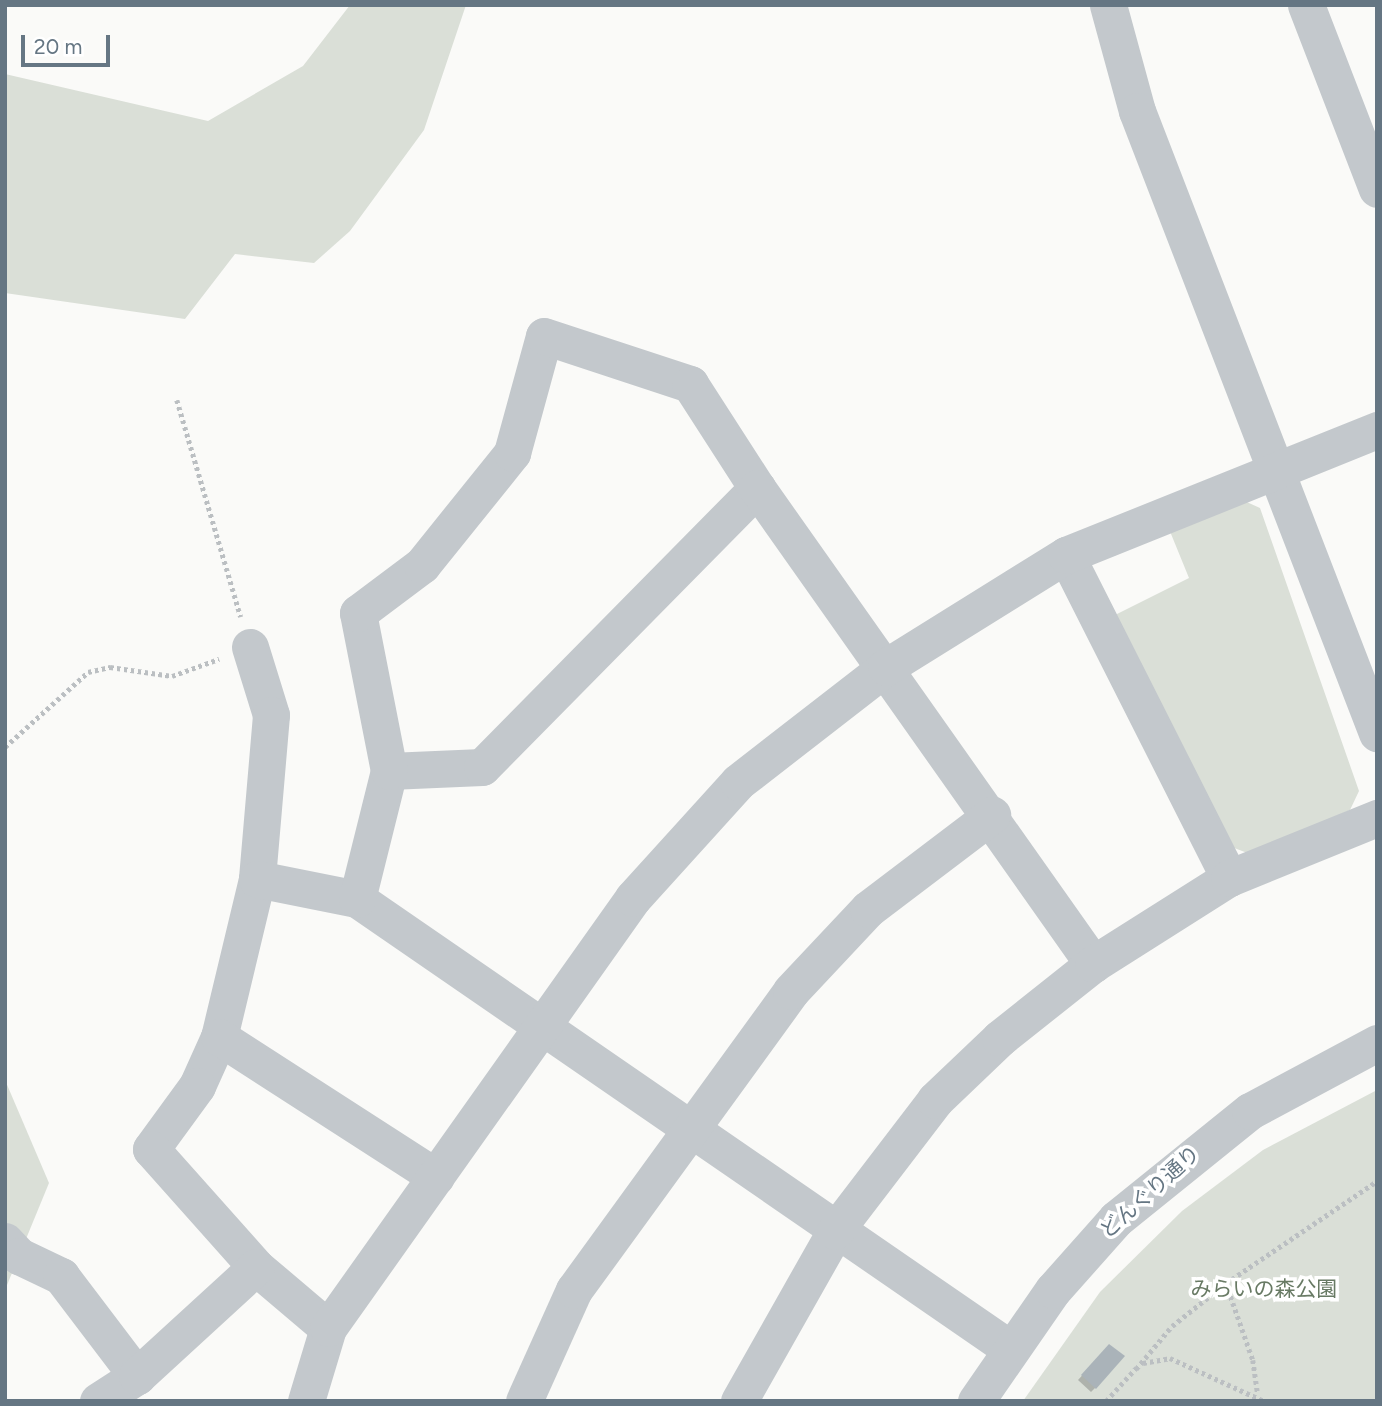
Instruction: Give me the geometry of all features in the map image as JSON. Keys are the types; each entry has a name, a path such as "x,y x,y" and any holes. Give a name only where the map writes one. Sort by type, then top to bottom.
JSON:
{"street":[{"path":"1108,5 1138,111 1377,733"},
{"path":"1306,5 1377,190"},
{"path":"357,899 389,771 358,613 422,565 512,453 544,336 690,384 757,488 992,815 1093,964"},
{"path":"306,1401 328,1328 633,898 738,782 886,667 1066,555 1377,429"},
{"path":"389,771 482,766 757,488"},
{"path":"1066,555 1230,878"},
{"path":"250,647 271,715 257,878 219,1037 197,1086 151,1149 256,1267 328,1328"},
{"path":"524,1401 574,1290 688,1129 791,991 868,909 992,815"},
{"path":"739,1401 835,1231 935,1100 1093,964 1230,878 1377,817"},
{"path":"257,878 357,899 541,1029 1009,1348"},
{"path":"219,1037 436,1177"},
{"name":"どんぐり通り","path":"976,1401 1009,1348 1085,1251 1199,1147 1305,1077 1377,1042"},
{"path":"5,1241 19,1256 61,1276 137,1376"},
{"path":"98,1401 137,1376 256,1267"}],"path":[{"path":"5,747 88,672 110,667 172,676 250,647 177,400"},
{"path":"1106,1401 1172,1326 1226,1283 1377,1181"},
{"path":"1226,1283 1253,1360 1258,1394"},
{"path":"1136,1369 1148,1360 1170,1358 1258,1394 1264,1401"}],"green space":[{"path":"350,5 466,5 424,130 350,231 314,263 235,254 185,319 5,293 5,74 208,121 303,66"},
{"path":"1240,499 1260,508 1359,791 1350,810 1250,854 1229,846 1115,615 1189,578 1169,529"},
{"path":"5,1080 49,1183 5,1290"},
{"name":"みらいの森公園","path":"1377,1090 1377,1401 1023,1401 1100,1292 1182,1211 1263,1150"}],"building":[{"path":"1109,1344 1125,1356 1096,1389 1081,1375"}]}
